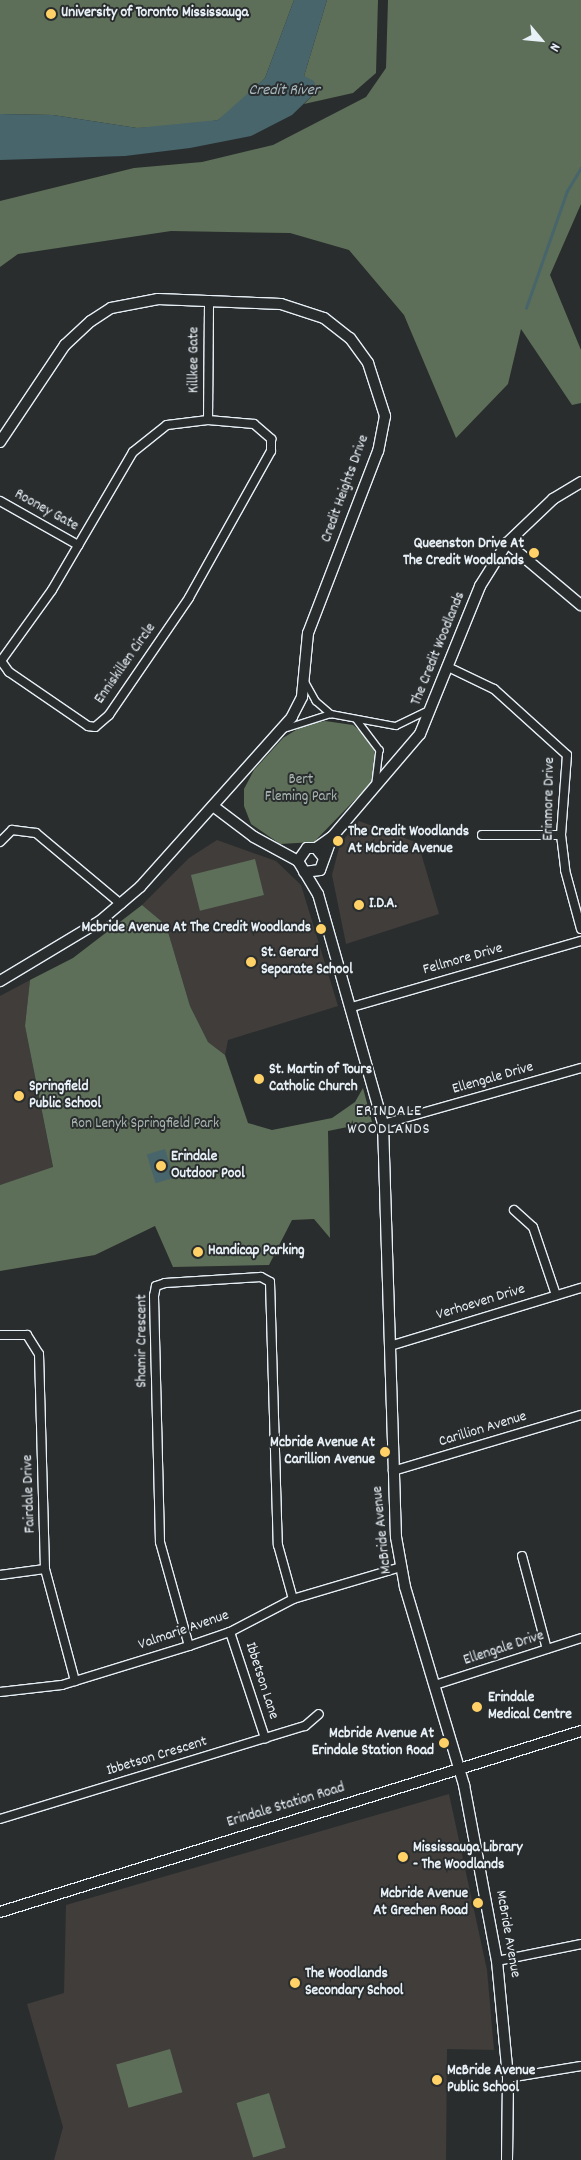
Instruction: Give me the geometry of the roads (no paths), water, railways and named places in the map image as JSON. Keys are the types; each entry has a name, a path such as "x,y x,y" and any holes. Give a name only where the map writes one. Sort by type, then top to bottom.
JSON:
{"street":[{"name":"Killkee Gate","path":"208,420 209,300"},
{"name":"Credit Heights Drive","path":"0,442 65,345 91,321 111,308 135,301 209,300 281,304 324,318 350,338 380,390 385,416 378,451 308,633 301,701 283,730 213,806"},
{"name":"Enniskillen Circle","path":"208,420 254,424 271,439 271,450 189,598 109,715 95,727 9,672 1,661 78,545 116,477 141,443 167,425 208,420"},
{"name":"The Credit Woodlands","path":"316,848 332,837 413,745 432,706 480,586 507,543 546,504 581,482"},
{"name":"Rooney Gate","path":"0,501 78,545"},
{"path":"507,543 581,604"},
{"name":"Erinmore Drive","path":"448,667 494,689 562,746 567,755 561,835 565,870 581,929"},
{"path":"304,677 316,701 331,714 396,726 415,720 432,706"},
{"path":"283,730 331,714"},
{"path":"356,719 380,750 373,791"},
{"path":"0,980 63,945 120,904 213,806 254,837 285,851 298,862 304,872 320,870 324,858 316,848 285,851"},
{"path":"0,842 12,830 36,833 120,904"},
{"path":"482,835 561,835"},
{"name":"The Credit Woodlands","path":"324,858 332,837"},
{"path":"298,862 303,850"},
{"name":"McBride Avenue","path":"318,894 320,870"},
{"name":"McBride Avenue","path":"304,872 318,894 352,1007 383,1124 393,1471 400,1567 460,1769 497,1961 508,2078 507,2160"},
{"name":"Fellmore Drive","path":"352,1007 581,941"},
{"name":"Ellengale Drive","path":"383,1124 581,1068"},
{"path":"514,1210 533,1226 556,1295"},
{"name":"Shamir Crescent","path":"189,1646 160,1542 154,1296 156,1286 165,1282 261,1277 270,1282 278,1545 293,1599"},
{"name":"Verhoeven Drive","path":"390,1346 581,1288"},
{"name":"Fairdale Drive","path":"0,1335 27,1335 39,1354 45,1569 75,1681"},
{"name":"Carillion Avenue","path":"393,1471 581,1415"},
{"path":"522,1556 547,1649"},
{"name":"Valmarie Avenue","path":"0,1692 75,1681 189,1646 230,1632 293,1599 400,1567"},
{"path":"0,1575 45,1569"},
{"name":"Ibbetson Lane","path":"230,1632 265,1738"},
{"name":"Ellengale Drive","path":"435,1685 581,1638"},
{"name":"Ibbetson Crescent","path":"0,1819 306,1726 319,1714"},
{"name":"Erindale Station Road","path":"0,1912 581,1731"},
{"path":"497,1961 581,1944"},
{"path":"508,2078 581,2066"}],"water":[{"name":"Credit River","path":"294,0 327,0 304,76 314,81 317,91 292,115 251,136 190,148 125,156 0,160 0,114 53,115 137,128 218,120 265,78"},
{"name":"Erindale Outdoor Pool","path":"165,1149 174,1178 156,1183 147,1155"}],"waterway":[{"path":"526,308 567,191 581,168"}],"place":[{"name":"University of Toronto Mississauga","path":"51,14"},
{"name":"Queenston Drive At The Credit Woodlands","path":"534,553"},
{"name":"The Credit Woodlands At Mcbride Avenue","path":"338,841"},
{"name":"I.D.A.","path":"359,905"},
{"name":"Mcbride Avenue At The Credit Woodlands","path":"321,929"},
{"name":"St. Gerard Separate School","path":"251,962"},
{"name":"St. Martin of Tours Catholic Church","path":"259,1079"},
{"name":"Springfield Public School","path":"19,1096"},
{"name":"Erindale Outdoor Pool","path":"161,1166"},
{"name":"Handicap Parking","path":"198,1252"},
{"name":"Mcbride Avenue At Carillion Avenue","path":"385,1452"},
{"name":"Erindale Medical Centre","path":"477,1707"},
{"name":"Mcbride Avenue At Erindale Station Road","path":"444,1743"},
{"name":"Mississauga Library - The Woodlands","path":"403,1857"},
{"name":"Mcbride Avenue At Grechen Road","path":"478,1903"},
{"name":"The Woodlands Secondary School","path":"295,1983"},
{"name":"McBride Avenue Public School","path":"437,2080"}],"district":[{"name":"ERINDALE WOODLANDS","path":"389,1121"}],"park label":[{"name":"Bert Fleming Park","path":"301,788"},
{"name":"Ron Lenyk Springfield Park","path":"145,1125"}]}
